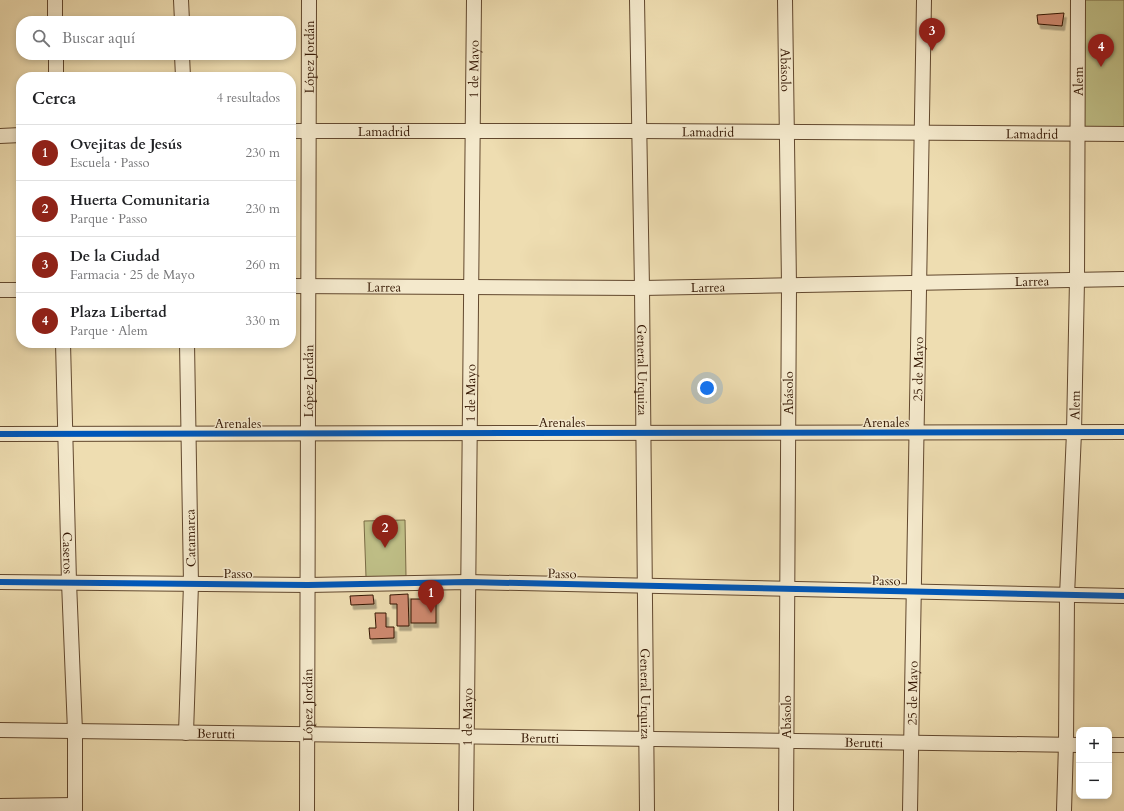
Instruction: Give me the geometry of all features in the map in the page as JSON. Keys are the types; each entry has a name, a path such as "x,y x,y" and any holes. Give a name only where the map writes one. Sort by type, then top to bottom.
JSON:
{"street":[{"path":"54,0 55,16"},
{"path":"181,0 182,16"},
{"name":"López Jordán","path":"307,811 309,0"},
{"name":"1 de Mayo","path":"466,811 474,0"},
{"name":"General Urquiza","path":"637,0 638,131 642,288 647,811"},
{"name":"Abásolo","path":"785,0 789,285 786,811"},
{"name":"25 de Mayo","path":"910,811 924,0"},
{"name":"Alem","path":"1064,811 1072,744 1067,596 1074,432 1077,280 1078,0"},
{"path":"56,60 56,72"},
{"path":"182,60 183,72"},
{"name":"Lamadrid","path":"296,131 638,131 1124,134"},
{"path":"0,136 16,135"},
{"name":"Larrea","path":"296,286 642,288 1124,279"},
{"path":"0,290 16,290"},
{"name":"Caseros","path":"63,348 69,582 75,731 75,808"},
{"name":"Catamarca","path":"186,733 191,584 187,348"},
{"name":"Arenales","path":"0,434 1124,432"},
{"name":"Passo","path":"0,582 308,585 468,582 914,591 1067,596 1124,596"},
{"name":"Berutti","path":"0,730 1072,744"},
{"path":"1112,745 1124,745"},
{"path":"0,806 75,808"}],"green space":[{"path":"1078,0 1124,0 1124,134 1078,134"},
{"path":"405,520 406,576 366,577 364,521"}],"building":[{"path":"1064,13 1062,26 1038,24 1037,15"},
{"path":"408,594 409,626 397,626 397,604 390,604 390,595"},
{"path":"373,595 374,604 351,605 350,596"},
{"path":"411,599 436,599 436,623 411,623"},
{"path":"375,613 386,613 386,627 394,627 394,638 370,639 369,628 376,628"}],"cycle path":[{"path":"0,434 1124,432"},
{"path":"0,582 308,585 468,582 1124,596"}],"place":[{"name":"De la Ciudad","path":"932,51"},
{"name":"Plaza Libertad","path":"1101,67"},
{"name":"Huerta Comunitaria","path":"385,548"},
{"name":"Ovejitas de Jesús","path":"431,613"}]}
